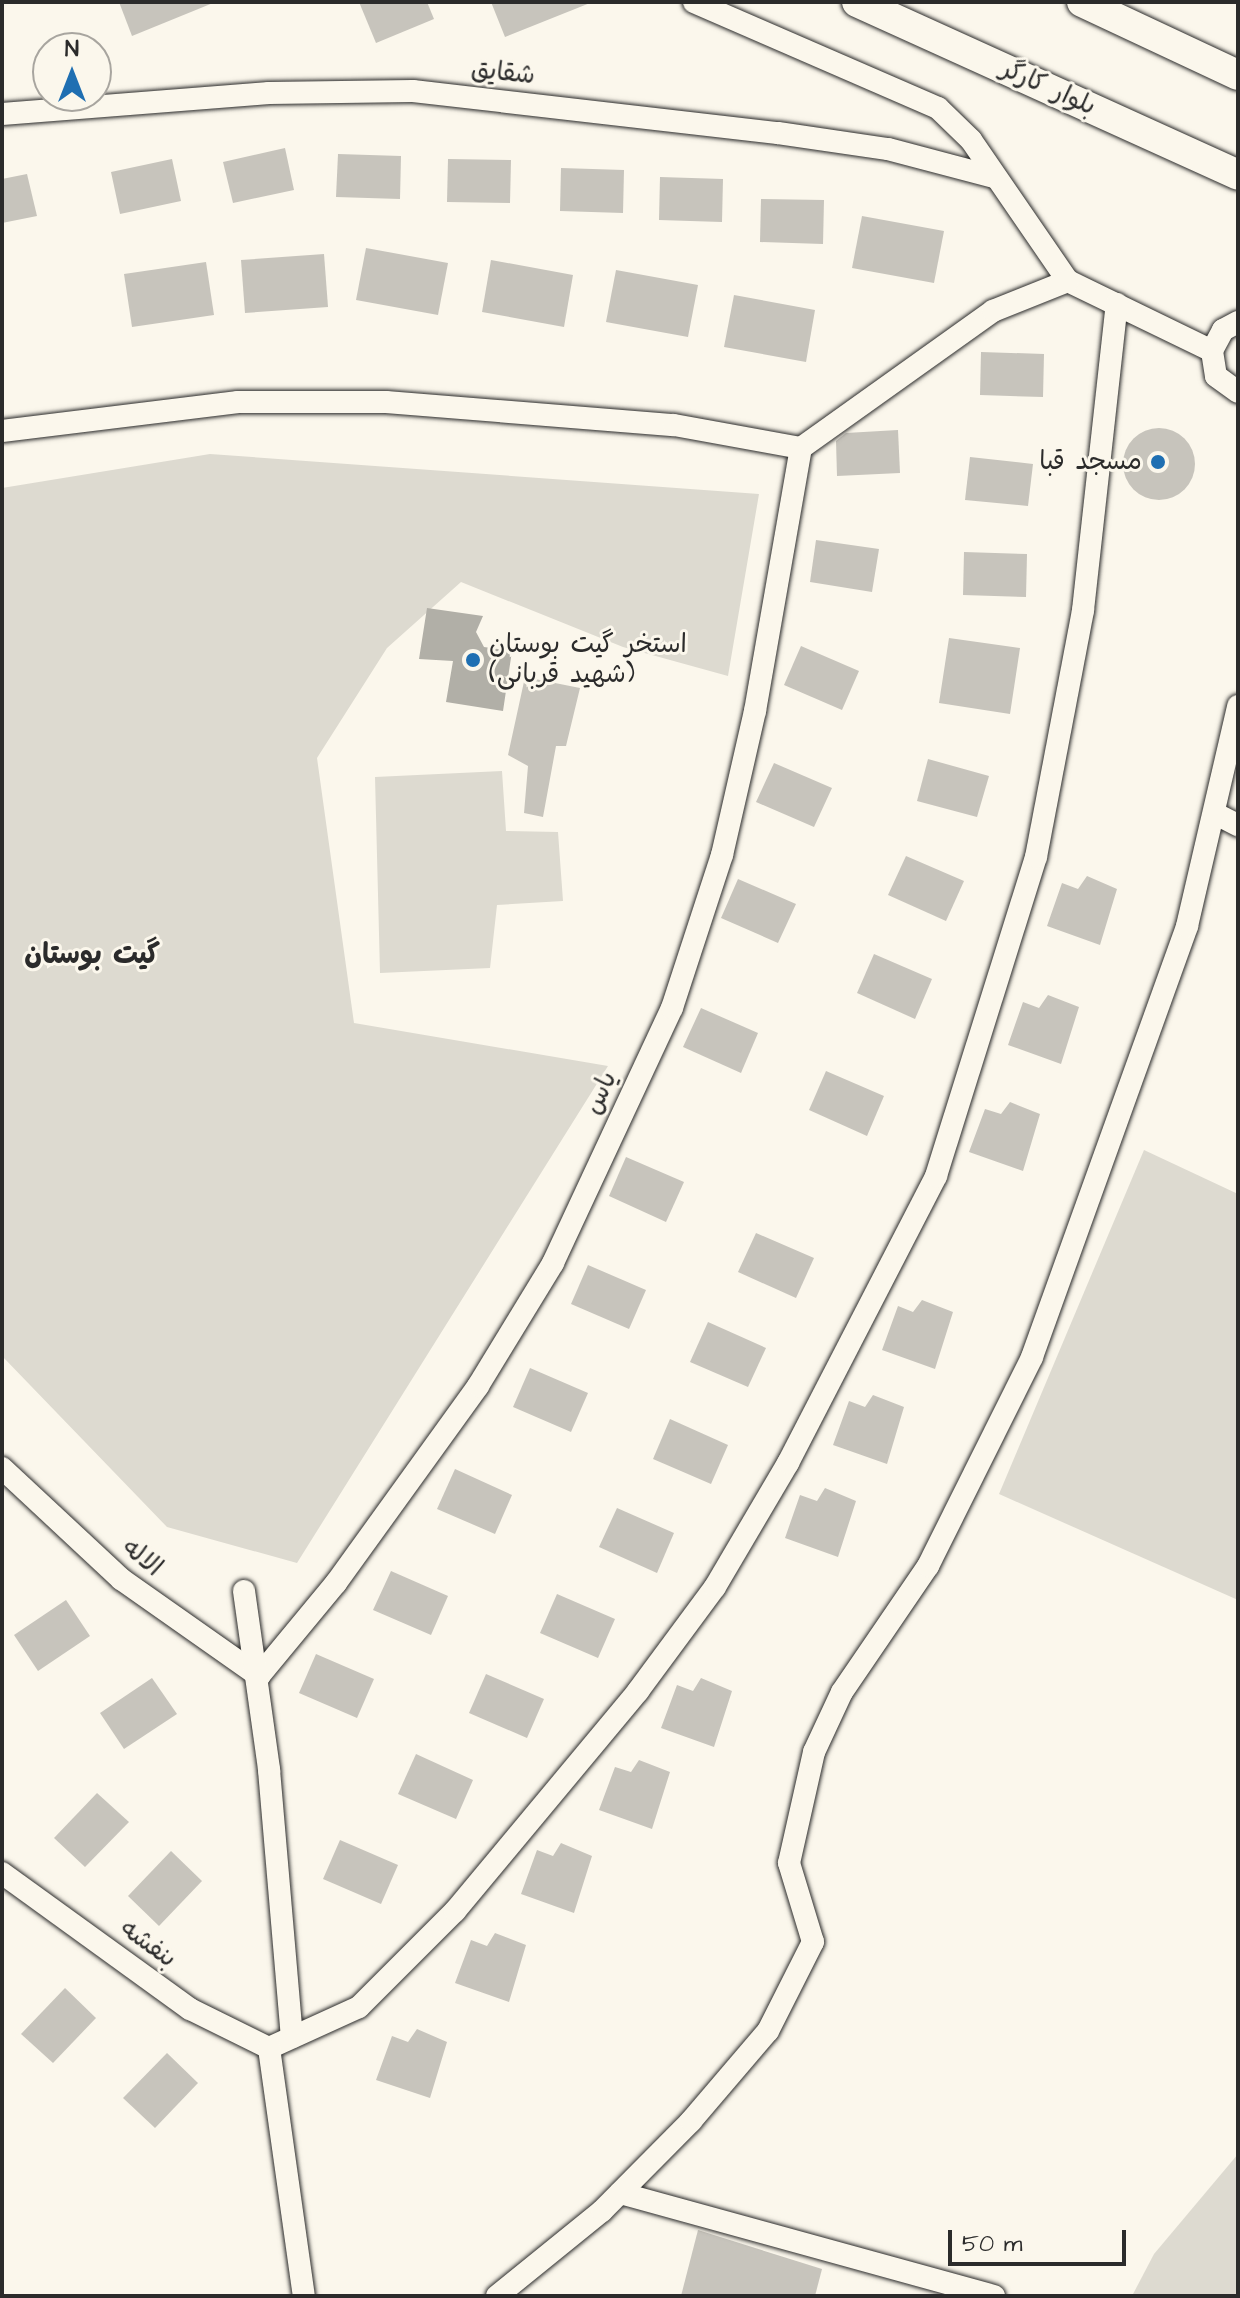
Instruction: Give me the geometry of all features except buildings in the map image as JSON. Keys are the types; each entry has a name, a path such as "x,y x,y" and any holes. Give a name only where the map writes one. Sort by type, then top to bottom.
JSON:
{"main road":[{"name":"بلوار کارگر","path":"857,2 1238,175"},
{"path":"1082,2 1231,68"}],"street":[{"path":"694,2 938,108 971,140 1068,281 1212,351"},
{"name":"شقایق","path":"2,114 269,93 413,91 778,133 888,149 994,177"},
{"path":"2,431 238,402 386,402 674,425 801,448 993,311 1068,281"},
{"path":"304,2296 269,2048 359,2007 455,1911 638,1691 715,1587 788,1463 936,1176 1042,828 1083,610 1117,304"},
{"path":"1237,319 1212,351 1216,376 1238,392"},
{"name":"یاس","path":"259,1676 336,1583 495,1359 553,1263 672,1008 722,855 752,726 801,448"},
{"path":"497,2296 620,2193 768,2031 813,1942 789,1863 814,1752 842,1692 942,1540 1032,1357 1187,926 1216,814 1238,706"},
{"path":"1216,814 1238,825"},
{"name":"الاله","path":"2,1468 121,1579 259,1676"},
{"path":"244,1591 259,1676 292,2037"},
{"name":"بنفشه","path":"2,1873 190,2009 269,2048"},
{"path":"620,2193 994,2296"}],"shaded area":[{"path":"210,454 759,494 728,676 623,647 461,582 387,648 317,758 354,1023 608,1066 297,1563 167,1527 2,1356 2,488"},
{"name":"استخر گیت بوستان (شهید قربانی)","path":"427,608 483,616 476,632 484,647 512,651 503,711 446,702 453,661 419,659"},
{"path":"502,771 506,831 558,832 563,901 497,905 490,968 380,973 375,777"},
{"path":"1144,1150 1238,1194 1238,1600 999,1494"},
{"path":"1238,2154 1238,2296 1132,2296 1154,2254"}],"place":[{"name":"مسجد قبا","path":"1158,462"},
{"name":"استخر گیت بوستان (شهید قربانی)","path":"473,660"}],"district":[{"name":"گیت بوستان","path":"92,955"}]}
